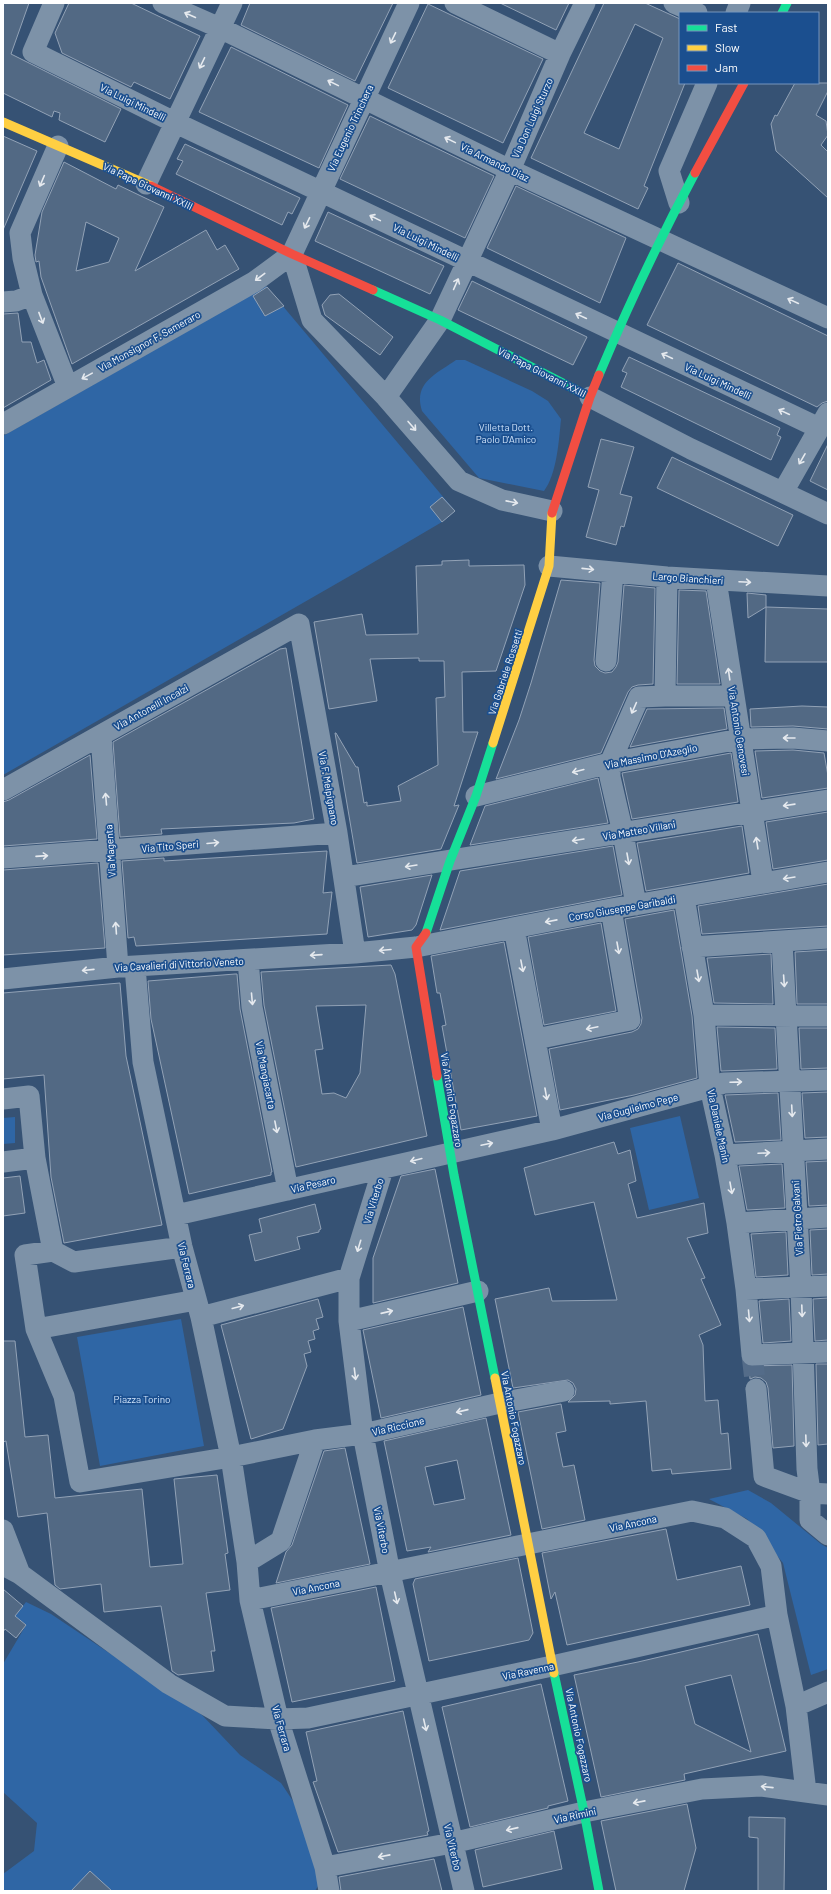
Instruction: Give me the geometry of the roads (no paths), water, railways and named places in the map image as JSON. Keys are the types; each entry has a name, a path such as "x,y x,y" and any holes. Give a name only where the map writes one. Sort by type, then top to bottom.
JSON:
{"street":[{"name":"Via Luigi Mindelli","path":"54,3 34,52 174,122 617,332 824,421"},
{"name":"Via Armando Diaz","path":"163,3 220,28 510,170 828,318"},
{"path":"146,184 174,122 232,3"},
{"name":"Via Eugenio Trinchera","path":"292,254 364,98 410,3"},
{"path":"455,3 560,54"},
{"name":"Via Don Luigi Sturzo","path":"386,397 440,320 466,261 510,170 560,54 585,3"},
{"path":"674,3 695,12"},
{"path":"782,12 787,3"},
{"path":"679,202 669,171 706,84"},
{"name":"Via Gabriele Rossetti","path":"416,947 427,931 450,860 476,796 549,566 552,511 590,397 617,332 660,239 743,84"},
{"name":"Via Papa Giovanni XXIII","path":"3,122 146,184 292,254 440,320 691,449 828,514"},
{"path":"58,146 11,231 23,258 32,295 68,387"},
{"path":"292,254 312,320 386,397 459,481 502,500 552,511"},
{"name":"Via Monsignor F. Semeraro","path":"3,424 254,282 292,254"},
{"path":"3,302 16,301 32,295"},
{"path":"786,494 824,421"},
{"name":"Largo Bianchieri","path":"549,566 668,577 828,586"},
{"path":"606,661 613,572"},
{"path":"665,696 668,577"},
{"name":"Via Antonio Genovesi","path":"716,580 763,882"},
{"name":"Via Antonelli Incalzi","path":"3,790 299,624"},
{"name":"Via F. Melpignano","path":"299,624 337,833 355,953"},
{"path":"636,905 623,833 610,777 610,763 639,697 733,696"},
{"name":"Via Magenta","path":"101,736 110,851 127,967"},
{"name":"Via Massimo D'Azeglio","path":"476,796 610,763 740,739 793,738 828,741"},
{"name":"Via Matteo Villani","path":"344,877 828,800"},
{"name":"Via Tito Speri","path":"3,858 337,833"},
{"name":"Corso Giuseppe Garibaldi","path":"416,947 611,909 828,872"},
{"name":"Via Daniele Manin","path":"684,897 704,1015 710,1087 725,1155 737,1223 746,1289 752,1355 803,1353"},
{"path":"536,1039 630,1020 611,909"},
{"path":"514,928 552,1130"},
{"path":"692,947 828,938"},
{"name":"Via Pietro Galvani","path":"782,942 798,1219 807,1469 819,1494 810,1520 828,1535"},
{"name":"Via Cavalieri di Vittorio Veneto","path":"3,979 127,967 355,953 416,947"},
{"name":"Via Antonio Fogazzaro","path":"416,947 449,1152 552,1666 584,1812 594,1890"},
{"name":"Via Mangiacarta","path":"248,960 252,1007 288,1190"},
{"name":"Via Ferrara","path":"127,967 143,1062 182,1246 198,1308 231,1457 247,1562 250,1600 278,1719 325,1868 330,1891"},
{"path":"704,1015 828,1016"},
{"name":"Via Guglielmo Pepe","path":"449,1152 552,1130 724,1082 828,1080"},
{"path":"3,1098 29,1096 35,1158 53,1251"},
{"path":"725,1155 828,1149"},
{"name":"Via Pesaro","path":"176,1215 383,1169 449,1152"},
{"path":"3,1162 35,1158"},
{"name":"Via Viterbo","path":"383,1169 349,1278 349,1320 363,1434 390,1573 464,1891"},
{"path":"737,1223 828,1217"},
{"path":"182,1246 74,1262 53,1251 25,1255 36,1329 64,1396 80,1482 231,1457"},
{"path":"36,1329 198,1308 349,1278"},
{"path":"746,1289 828,1286"},
{"path":"349,1320 478,1292"},
{"path":"803,1353 828,1352"},
{"path":"756,1389 764,1476 819,1494"},
{"name":"Via Riccione","path":"231,1457 315,1440 363,1434 500,1403 564,1391"},
{"path":"247,1562 282,1540 315,1440"},
{"name":"Via Ancona","path":"250,1600 692,1511 725,1518 756,1538 771,1566 777,1615 796,1706 806,1792"},
{"path":"3,1530 12,1569"},
{"name":"Via Ravenna","path":"12,1569 169,1684 225,1716 278,1719 308,1718 552,1666 777,1615"},
{"path":"796,1706 828,1692"},
{"name":"Via Rimini","path":"325,1868 452,1843 584,1812 702,1790 761,1786 828,1795"}],"tunnel":[{"path":"752,1355 756,1389"}],"park label":[{"name":"Villetta Dott. Paolo D'Amico","path":"506,432"},
{"name":"Piazza Torino","path":"142,1399"}]}
